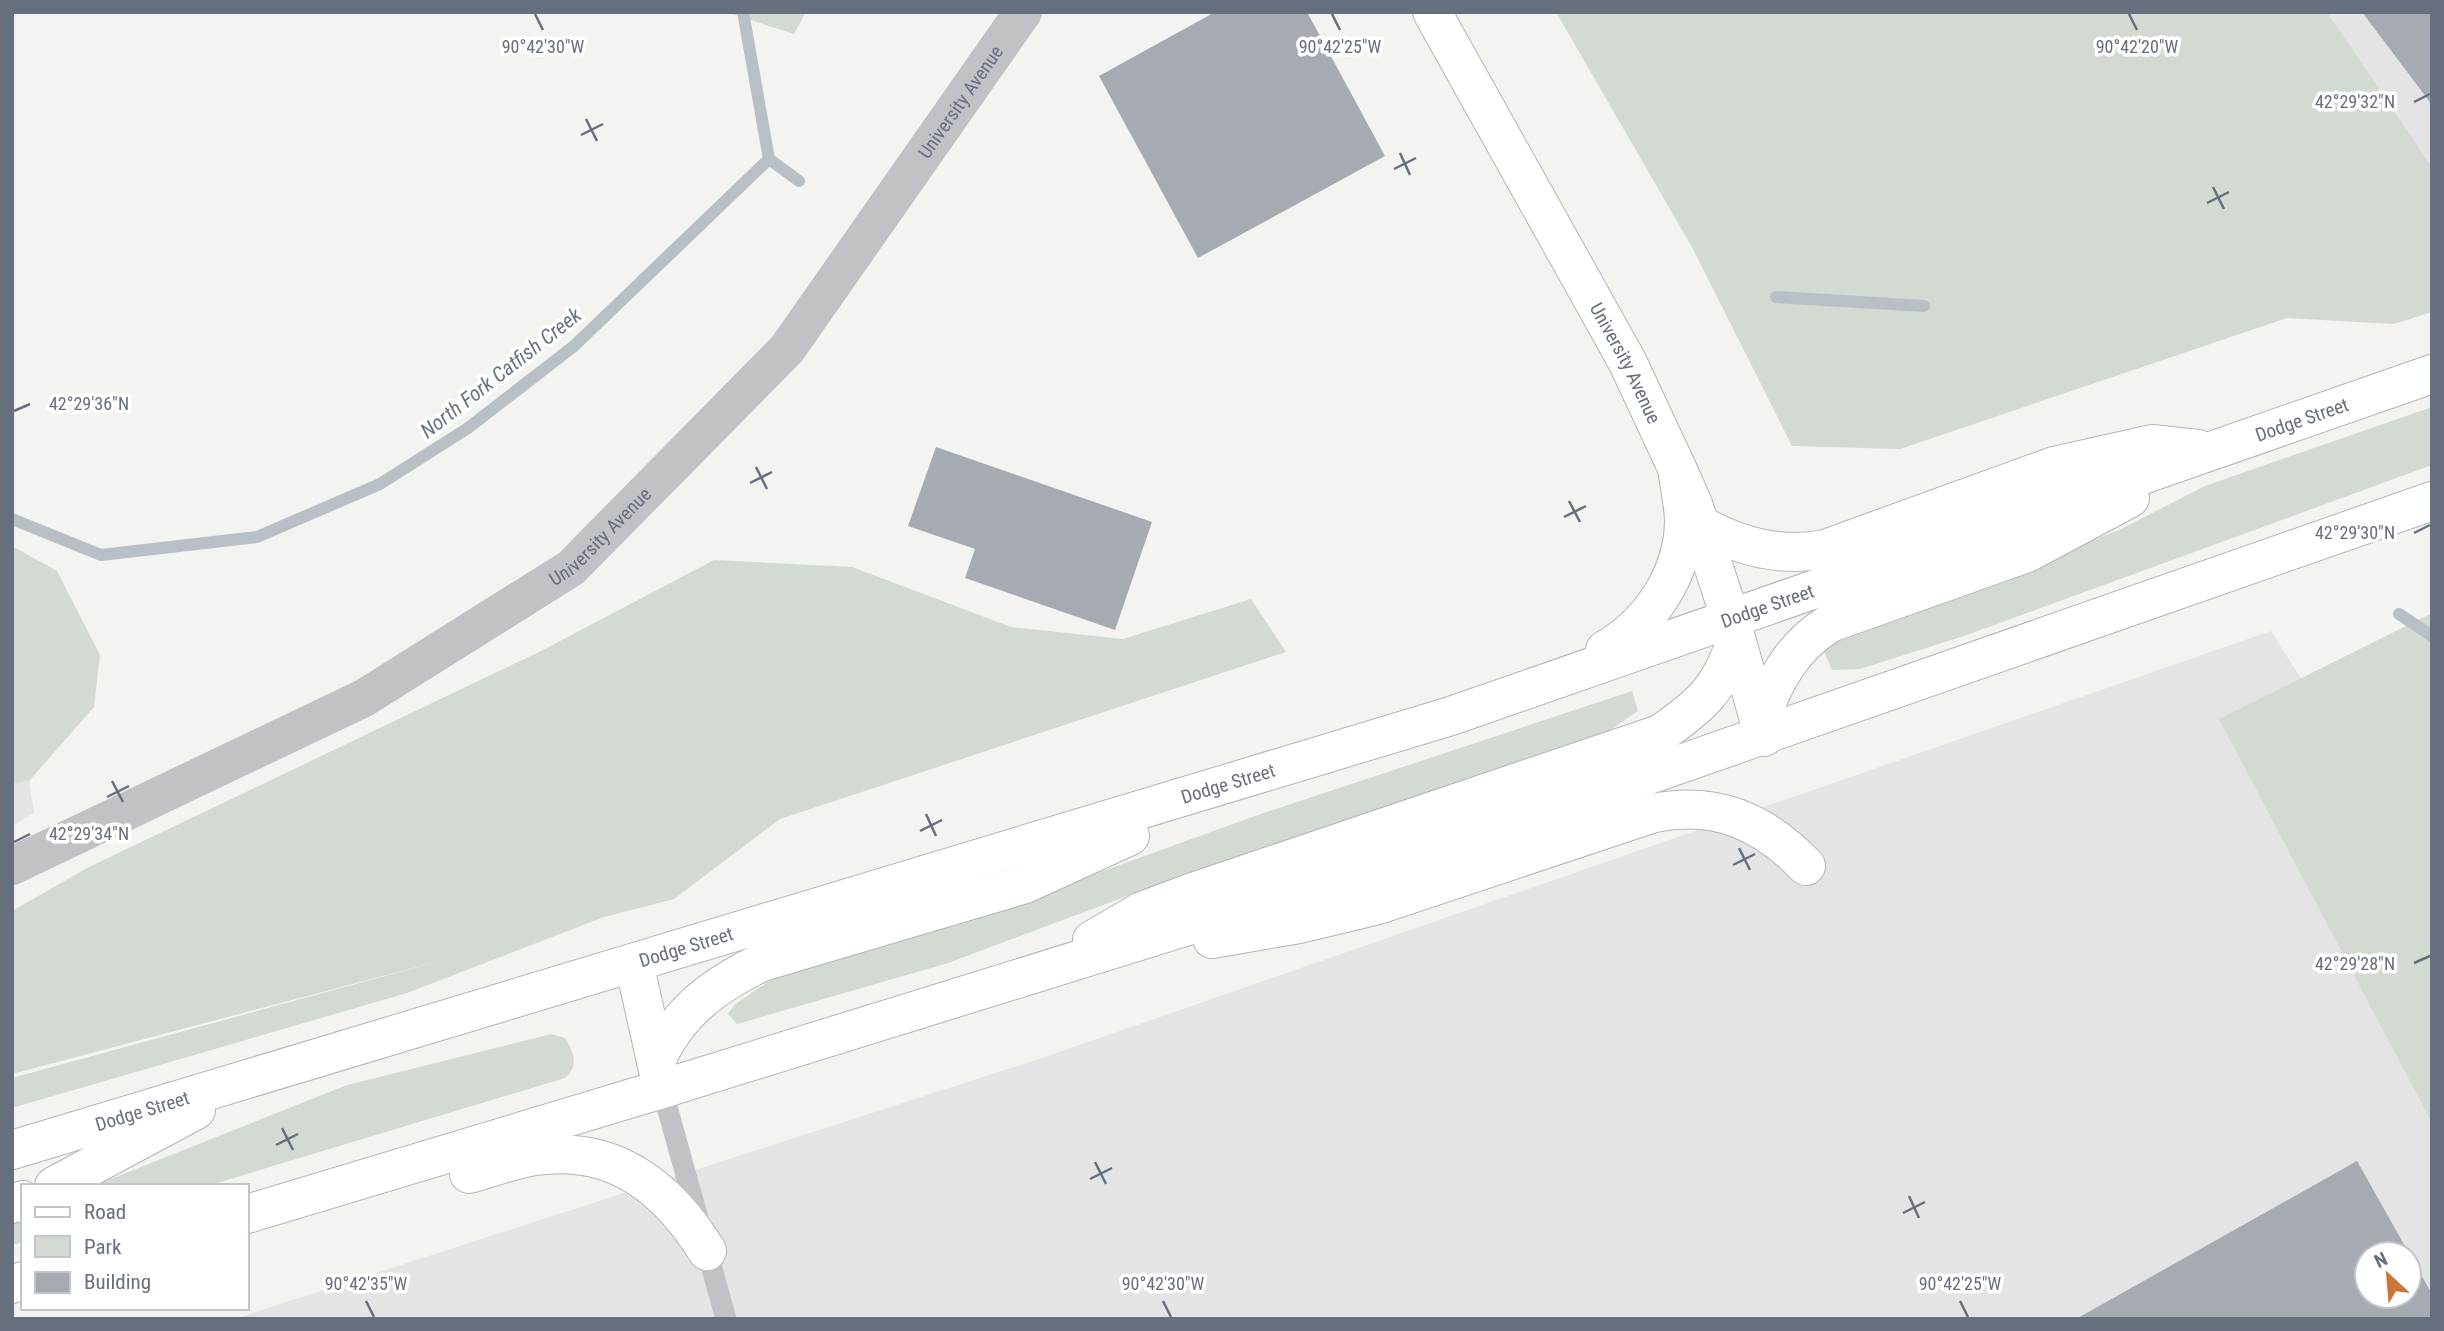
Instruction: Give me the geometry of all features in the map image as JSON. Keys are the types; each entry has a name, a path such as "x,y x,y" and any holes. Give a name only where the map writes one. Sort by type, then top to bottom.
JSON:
{"main road":[{"name":"University Avenue","path":"1432,12 1627,361 1677,468 1699,524 1733,628 1762,729"},
{"name":"Dodge Street","path":"12,1150 1262,775 1451,716 1550,681 1733,628 2214,450 2432,374"},
{"path":"1699,524 1731,542 1751,548 1807,552 1836,545 2054,466 2101,454 2151,444 2214,450"},
{"path":"1762,729 1787,663 1810,636 1830,623 2027,553 2092,520 2214,450"},
{"path":"1550,681 1615,644 1646,618 1671,579 1684,522 1677,468"},
{"path":"248,1214 659,1075 1035,973 1446,846 1762,729 2432,501"},
{"path":"1035,973 1142,911 1660,734 1693,712 1720,682 1733,628"},
{"path":"659,1075 672,1030 687,1011 723,981 762,962 1024,884 1262,775"},
{"path":"1099,954 1205,941 1299,925 1378,905 1654,813 1682,807 1736,817 1763,829 1807,866"},
{"path":"634,963 659,1075"},
{"path":"58,1184 170,1125 239,1083"},
{"path":"248,1231 274,1228 535,1156 570,1155 590,1157 628,1170 661,1191 689,1221 707,1251"}],"street":[{"name":"University Avenue","path":"12,866 364,698 571,568 786,349 1023,12"}],"lane":[{"path":"659,1075 726,1319"}],"shaded area":[{"path":"2327,12 2432,12 2432,167 2403,126"},
{"path":"2271,631 2432,886 2432,1319 234,1319 1042,1058"},
{"path":"29,781 34,813 12,826 12,784"}],"green space":[{"path":"726,12 806,12 794,34"},
{"path":"1556,12 2327,12 2432,167 2432,312 2394,324 2287,318 1900,449 1792,446 1693,249"},
{"path":"2432,407 2432,465 1967,635 1860,669 1832,670 1824,651 1859,627 2117,531 2205,486"},
{"path":"12,546 57,571 100,655 94,707 29,781 12,784"},
{"path":"714,560 852,567 1011,627 1123,639 1251,599 1286,652 780,819 674,899 604,917 407,993 12,1108 12,1078 451,958 12,1074 12,911 89,867 541,651"},
{"path":"2432,613 2432,1123 2219,719"},
{"path":"1632,691 1638,711 1601,736 1189,873 948,963 737,1024 728,1014 734,1005 775,977 1037,895 1255,816"},
{"path":"551,1034 565,1038 574,1059 572,1069 565,1078 214,1184 98,1184 347,1085"},
{"path":"21,1215 21,1243 12,1245 12,1219"}],"building":[{"path":"1215,12 1307,12 1385,156 1198,258 1099,76"},
{"path":"2362,12 2432,12 2432,105"},
{"path":"936,447 1152,522 1115,630 965,578 975,549 908,526"},
{"path":"2357,1161 2402,1240 2353,1240 2353,1310 2423,1310 2423,1278 2432,1294 2432,1319 2076,1319"}],"waterway":[{"path":"743,12 769,159"},
{"name":"North Fork Catfish Creek","path":"769,159 799,181"},
{"name":"North Fork Catfish Creek","path":"12,519 101,555 257,537 380,484 468,428 574,346 769,159"},
{"name":"North Fork Catfish Creek","path":"1776,297 1924,306"},
{"name":"North Fork Catfish Creek","path":"2399,614 2432,636"}]}
